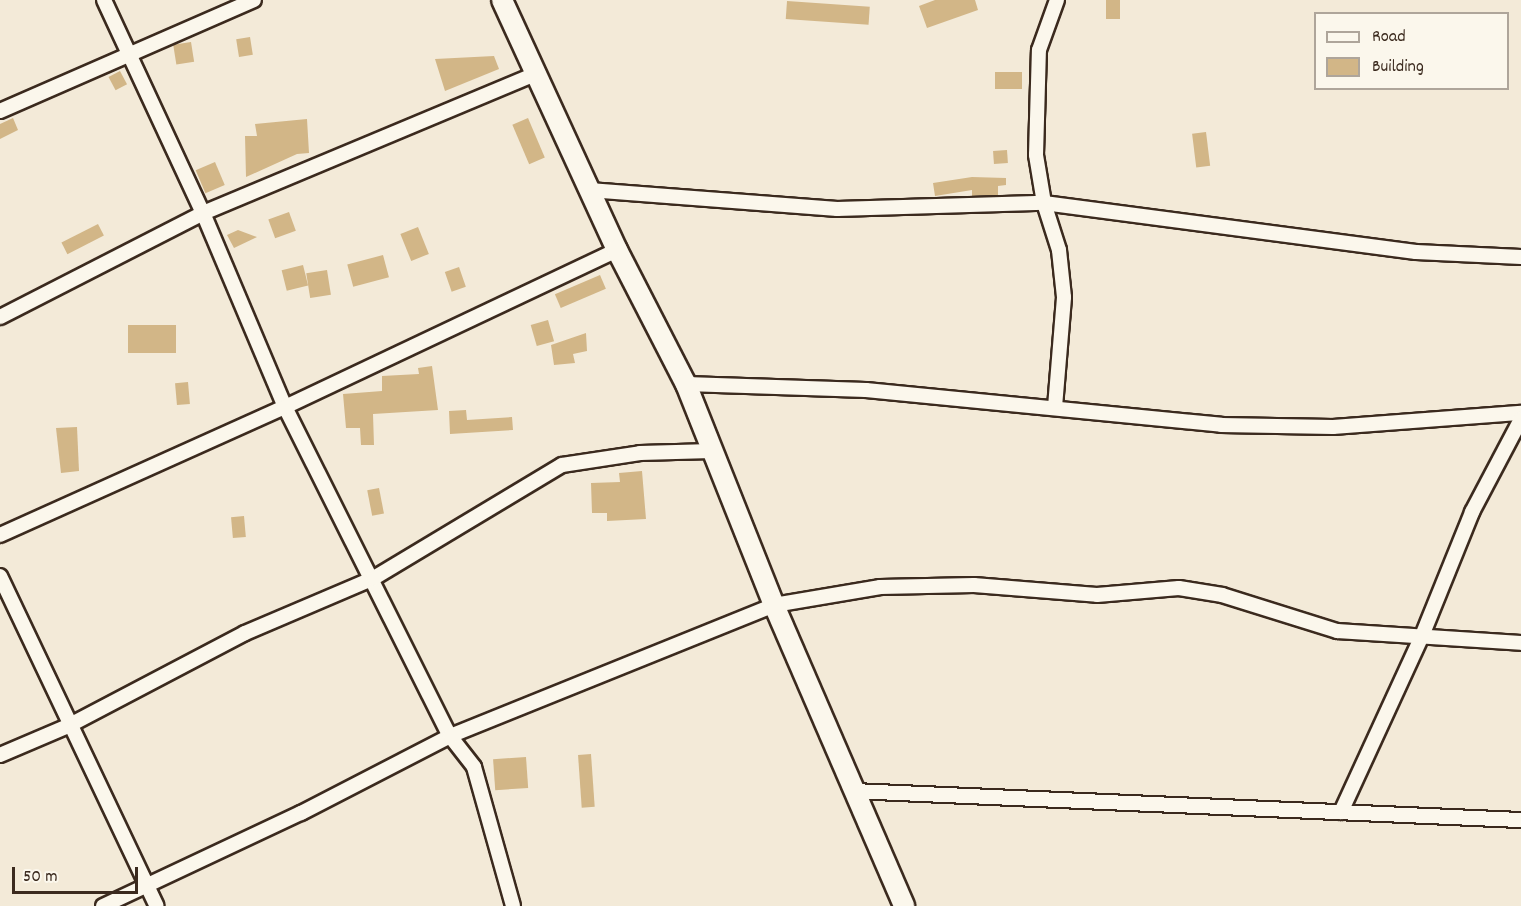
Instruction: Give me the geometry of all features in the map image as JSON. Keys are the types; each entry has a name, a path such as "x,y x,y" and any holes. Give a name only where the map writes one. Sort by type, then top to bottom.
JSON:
{"street":[{"path":"104,0 203,213 285,407 374,578 450,736 474,767 513,906"},
{"path":"0,111 254,0"},
{"path":"502,0 617,250 686,384 774,605 904,906"},
{"path":"1055,407 1064,297 1059,250 1044,203 1035,155 1039,50 1057,0"},
{"path":"0,317 203,213 535,74"},
{"path":"589,189 837,209 1044,203 1416,252 1521,257"},
{"path":"0,535 285,407 617,250"},
{"path":"686,384 866,390 1221,425 1333,427 1521,413"},
{"path":"1341,812 1422,636 1472,512 1521,418"},
{"path":"0,755 68,726 245,633 374,578 562,465 640,453 712,451"},
{"path":"0,576 68,726 157,906"},
{"path":"103,906 450,736 774,605 880,587 974,585 1097,595 1179,588 1222,595 1337,631 1521,643"},
{"path":"853,791 1521,820"}],"building":[{"path":"935,0 975,0 978,10 927,28 919,6"},
{"path":"1106,0 1120,0 1120,19 1106,19"},
{"path":"787,1 870,7 869,25 786,19"},
{"path":"250,37 253,55 239,57 236,39"},
{"path":"191,42 194,62 176,65 173,45"},
{"path":"494,56 499,69 445,91 435,59"},
{"path":"120,71 127,84 116,90 109,77"},
{"path":"995,72 1022,72 1022,89 995,89"},
{"path":"13,118 18,130 0,139 0,124"},
{"path":"528,118 545,158 529,164 512,125"},
{"path":"307,119 309,153 297,154 246,177 245,136 257,136 255,124"},
{"path":"1206,132 1210,166 1196,167 1192,134"},
{"path":"1007,150 1008,163 994,164 993,151"},
{"path":"215,162 225,185 205,193 196,170"},
{"path":"972,177 1006,178 1006,185 998,186 998,195 972,196 972,190 935,196 933,183"},
{"path":"289,212 296,231 275,238 268,220"},
{"path":"98,224 104,236 67,254 61,243"},
{"path":"418,227 429,254 411,261 400,234"},
{"path":"238,230 257,237 234,248 227,235"},
{"path":"383,255 389,277 353,287 347,265"},
{"path":"303,265 308,285 287,291 282,270"},
{"path":"459,267 466,287 452,292 445,272"},
{"path":"327,270 331,295 310,298 306,273"},
{"path":"600,275 606,289 561,308 555,294"},
{"path":"548,320 554,341 537,346 531,325"},
{"path":"128,325 176,325 176,353 128,353"},
{"path":"586,333 587,351 573,354 575,363 554,365 551,345"},
{"path":"432,366 438,410 373,414 374,445 361,445 360,428 346,428 343,394 382,391 382,376 419,374 418,368"},
{"path":"188,382 190,404 177,405 175,383"},
{"path":"466,410 467,420 512,417 513,430 450,434 449,411"},
{"path":"77,427 79,471 61,473 56,428"},
{"path":"642,471 646,519 607,521 607,513 592,513 591,483 620,482 619,473"},
{"path":"379,488 384,514 372,516 367,490"},
{"path":"244,516 246,537 233,538 231,517"},
{"path":"591,754 595,807 582,808 578,755"},
{"path":"526,757 528,788 495,790 493,759"}]}
